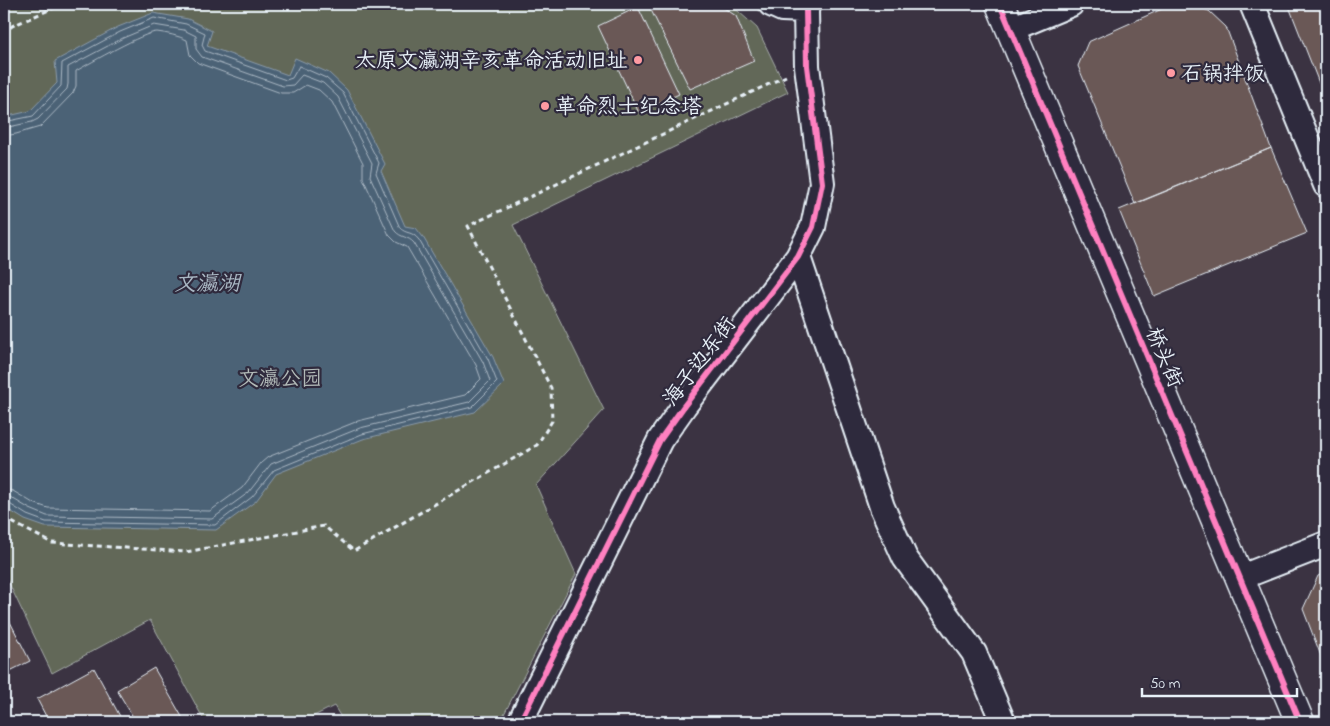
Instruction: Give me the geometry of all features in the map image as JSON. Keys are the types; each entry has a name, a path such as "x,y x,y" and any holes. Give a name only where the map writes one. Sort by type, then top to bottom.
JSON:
{"street":[{"path":"771,4 782,9 807,7"},
{"name":"桥头街","path":"1000,4 1015,19 1244,576 1300,722"},
{"path":"1015,19 1071,4"},
{"path":"1252,4 1326,185"},
{"name":"海子边东街","path":"520,722 660,440 798,257 813,227 822,183 807,66 807,7"},
{"path":"798,257 882,507 905,558 974,653 1003,722"},
{"path":"1244,576 1326,544"},
{"name":"桥头街","path":"1244,576 1311,722"}],"path":[{"path":"4,34 12,26 63,4"},
{"path":"4,518 52,543 186,552 324,526 354,551 537,446 552,421 551,388 468,226 807,66"}],"green space":[{"name":"文瀛公园","path":"4,4 730,4 757,28 788,92 513,225 604,410 536,485 576,574 500,722 344,722 334,706 302,722 205,722 150,620 52,673 4,573"}],"water":[{"name":"文瀛湖","path":"153,13 188,19 212,31 207,46 288,75 295,58 329,73 347,90 385,164 381,171 405,226 416,228 423,237 493,357 504,384 475,412 363,439 276,474 256,501 216,530 45,527 25,520 4,507 4,117 30,111 57,83 55,61 118,27"}],"building":[{"path":"648,4 718,4 736,16 754,61 690,89"},
{"path":"1189,4 1209,11 1226,27 1271,148 1135,204 1078,66 1088,42 1164,8"},
{"path":"1288,4 1326,4 1326,101"},
{"name":"太原文瀛湖辛亥革命活动旧址","path":"638,7 679,94 639,113 598,26"},
{"path":"1271,148 1307,233 1154,296 1119,210"},
{"path":"1326,572 1326,669 1303,609 1318,576"},
{"path":"4,610 30,661 4,674"},
{"path":"94,668 123,722 49,722 37,699"},
{"path":"154,668 185,722 136,722 117,690"}],"cycle path":[{"path":"520,722 660,440 798,257 813,227 822,183 807,66 806,10 808,4"},
{"path":"1000,4 1300,722"}],"place":[{"name":"太原文瀛湖辛亥革命活动旧址","path":"638,60"},
{"name":"石锅拌饭","path":"1171,73"},
{"name":"革命烈士纪念塔","path":"545,106"}]}
